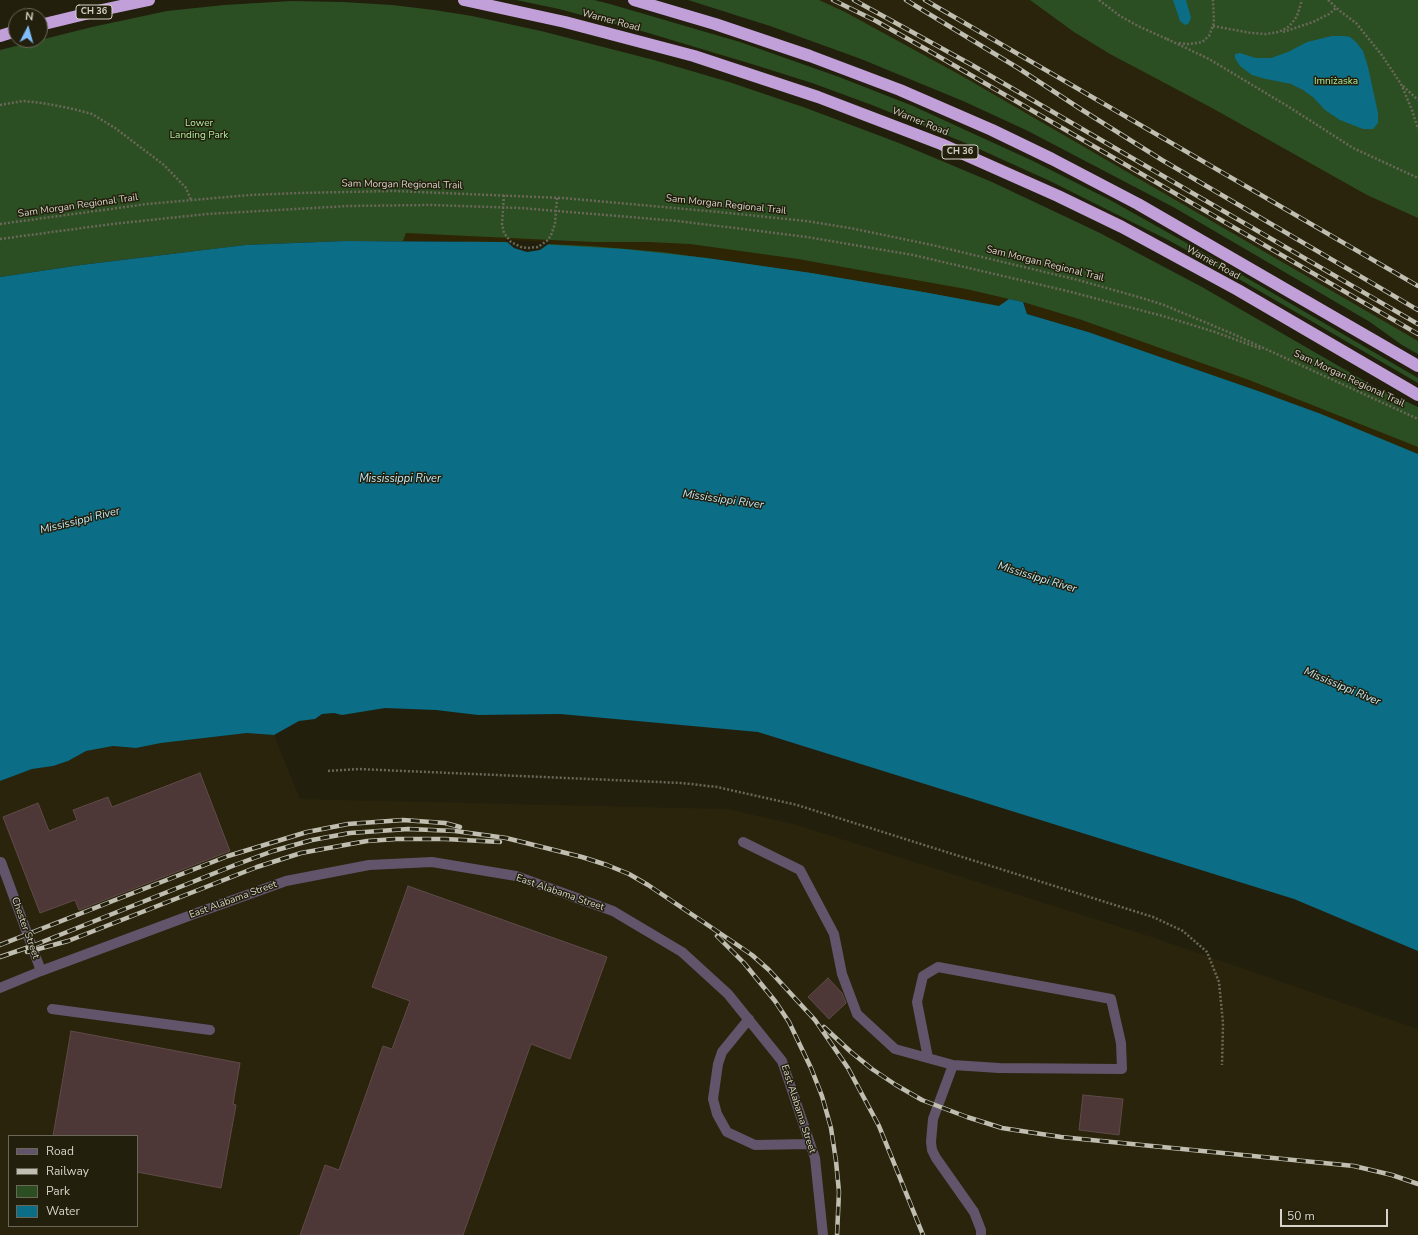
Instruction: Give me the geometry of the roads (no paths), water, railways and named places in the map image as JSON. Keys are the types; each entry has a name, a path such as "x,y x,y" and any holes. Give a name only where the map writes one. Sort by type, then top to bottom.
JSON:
{"highway":[{"name":"CH 36","path":"48,23 149,0"},
{"name":"Warner Road","path":"464,0 565,22 694,56 818,97 941,144 1058,196 1122,227 1238,290 1418,395"},
{"name":"Warner Road","path":"634,0 716,24 803,53 900,90 986,127 1052,159 1138,204 1418,366"}],"street":[{"path":"743,842 800,870 834,934 842,974 857,1014 895,1049 953,1065 999,1068 1122,1069 1121,1043 1111,999 938,967 923,976 917,1002 928,1058"},
{"name":"Chester Street","path":"0,862 41,971"},
{"name":"East Alabama Street","path":"0,988 41,971 286,881 369,864 432,862 516,876 613,911 682,952 728,994 782,1061 814,1158 823,1235"},
{"path":"52,1009 210,1030"},
{"path":"749,1019 722,1052 718,1064 713,1098 717,1114 726,1132 755,1145 810,1144"},
{"path":"953,1065 933,1119 931,1142 936,1158 974,1212 979,1225 980,1235"}],"water":[{"path":"1173,0 1186,0 1191,18 1188,24 1185,25 1180,21"},
{"path":"1332,36 1350,37 1363,51 1378,113 1378,123 1373,129 1363,129 1340,120 1325,110 1314,98 1291,84 1252,75 1240,66 1235,58 1235,54 1240,53 1256,58 1271,58 1288,52 1307,42"},
{"name":"Mississippi River","path":"344,241 503,242 624,249 707,258 811,273 999,306 1009,299 1023,302 1027,314 1088,332 1261,392 1321,414 1418,454 1418,951 1294,899 758,732 560,714 478,715 436,710 385,708 342,715 334,713 322,714 315,719 299,721 274,735 247,733 161,743 136,748 113,746 86,751 68,761 53,766 32,769 0,781 0,277 81,265 245,245"}],"railway":[{"path":"833,0 876,21 931,52 1418,334"},
{"path":"854,0 972,65 1418,324"},
{"path":"906,0 1018,68 1162,160 1418,310"},
{"path":"925,0 1418,286"},
{"path":"0,945 228,856 307,832 348,824 403,820 445,823 460,827"},
{"path":"0,957 32,946 273,851 312,840 350,833 408,829 455,831 506,838 582,857 629,874 648,885 752,955 769,970 815,1020 848,1068 879,1126 923,1235"},
{"path":"27,952 68,941 257,867 301,853 367,841 396,839 445,839 500,842"},
{"path":"717,936 744,963 775,1001 789,1022 811,1068 822,1096 831,1128 839,1192 837,1235"},
{"path":"824,1027 872,1069 922,1100 1002,1128 1061,1137 1354,1166 1392,1175 1418,1184"}],"park label":[{"name":"Imniżaska","path":"1336,82"},
{"name":"Lower Landing Park","path":"199,130"}]}
